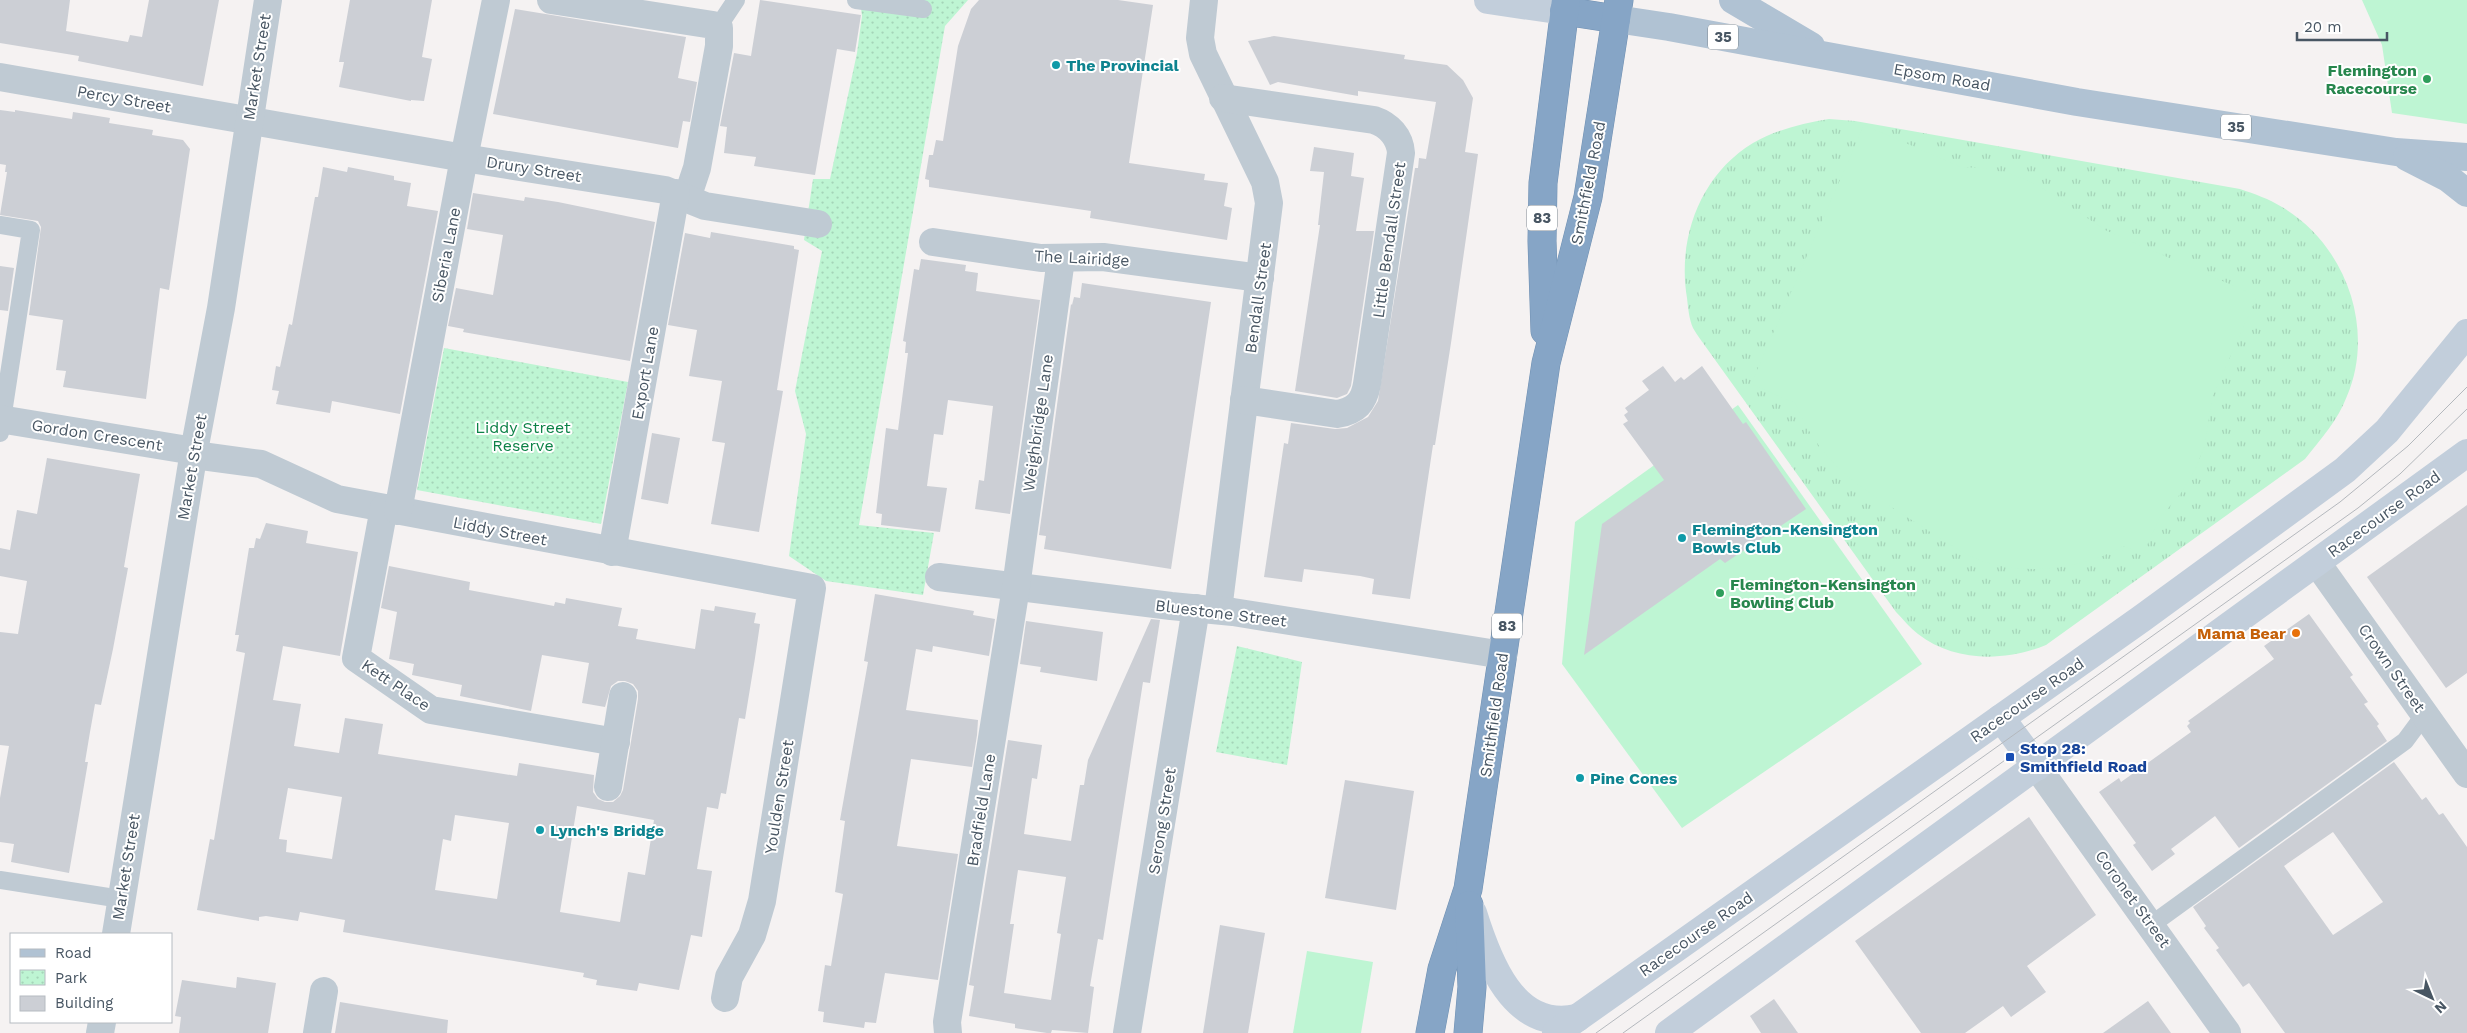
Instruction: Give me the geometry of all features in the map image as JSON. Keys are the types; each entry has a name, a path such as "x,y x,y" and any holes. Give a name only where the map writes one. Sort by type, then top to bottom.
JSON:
{"highway":[{"name":"Epsom Road","path":"1565,6 1618,10"},
{"name":"Smithfield Road","path":"1546,363 1542,241 1543,183 1565,6"},
{"name":"Smithfield Road","path":"1430,1033 1437,989 1468,894 1546,363 1588,197 1618,10"},
{"name":"Smithfield Road","path":"1468,894 1472,986 1468,1033"}],"main road":[{"name":"Epsom Road","path":"1488,0 1565,6"},
{"path":"1732,0 1829,57"},
{"name":"Epsom Road","path":"1618,10 1829,57 2077,102 2396,152 2467,157"},
{"name":"Epsom Road","path":"2396,152 2433,169 2467,193"},
{"name":"Racecourse Road","path":"1567,1026 2142,619 2346,470 2387,431 2467,333"},
{"name":"Racecourse Road","path":"1669,1033 2467,453"},
{"path":"2001,718 2037,766"},
{"path":"1468,894 1488,958 1511,997 1530,1011 1548,1020 1565,1022 1567,1026"}],"street":[{"name":"Market Street","path":"116,933 194,453 221,308 248,119 268,0"},
{"name":"Siberia Lane","path":"391,510 496,0"},
{"path":"551,0 718,27"},
{"name":"Bendall Street","path":"1204,0 1200,29 1201,48 1223,98 1265,182 1268,194 1269,216 1244,400 1207,609"},
{"name":"Export Lane","path":"612,552 681,195 697,168 720,40 718,27"},
{"name":"Percy Street","path":"0,77 214,115 248,119"},
{"name":"Little Bendall Street","path":"1223,98 1374,120 1393,132 1401,149 1368,384 1360,403 1352,411 1337,414 1244,400"},
{"name":"Drury Street","path":"248,119 681,195 710,207 818,224"},
{"name":"The Lairidge","path":"933,242 1061,258 1103,257 1260,278"},
{"name":"Weighbridge Lane","path":"1016,587 1061,258"},
{"name":"Gordon Crescent","path":"1,424 194,453"},
{"name":"Liddy Street","path":"194,453 261,464 329,497 612,552 812,588"},
{"name":"Kett Place","path":"391,510 356,658 430,710 616,742"},
{"name":"Crown Street","path":"2317,563 2467,774"},
{"name":"Bluestone Street","path":"939,577 1207,609 1503,654"},
{"name":"Bradfield Lane","path":"948,1033 947,1022 1016,587"},
{"name":"Youlden Street","path":"725,998 729,977 752,935 762,901 812,588"},
{"name":"Serong Street","path":"1127,1033 1207,609"},
{"path":"608,787 623,696"},
{"name":"Coronet Street","path":"2037,766 2227,1033"},
{"path":"316,1033 324,990"}],"lane":[{"path":"718,27 736,0"},
{"path":"856,0 922,9"},
{"path":"0,225 31,230 1,424"},
{"path":"2151,925 2405,741 2425,714"},
{"path":"0,880 121,898"}],"green space":[{"path":"860,0 968,0 945,26 859,525 934,533 923,595 826,581 789,556 806,434 795,391 822,251 804,240 813,179 830,179 857,53 862,16"},
{"name":"Flemington Racecourse","path":"2362,0 2467,0 2467,124 2392,113 2382,45"},
{"path":"1829,119 1855,121 2240,189 2277,204 2304,223 2323,243 2338,265 2349,290 2356,316 2358,343 2355,370 2347,396 2339,413 2305,459 2046,645 2030,651 2013,654 1980,656 1947,650 1932,643 1915,632 1896,612 1700,339 1693,328 1690,317 1685,276 1686,253 1690,231 1696,210 1719,172 1735,156 1762,138 1790,128"},
{"path":"1864,125 1961,167 1982,168 2011,174 2038,185 2105,230 2257,296 2212,398 2205,445 2195,470 2181,493 2159,519 2143,554 2123,546 2106,555 2067,566 2026,569 2005,567 1968,555 1855,482 1840,470 1816,441 1795,403 1751,384"},
{"name":"Liddy Street Reserve","path":"444,348 628,382 601,524 417,490"},
{"name":"Flemington-Kensington Bowling Club","path":"1738,405 1922,664 1682,828 1562,664 1575,522"},
{"path":"1237,646 1302,662 1287,765 1216,752"},
{"path":"1307,951 1373,962 1361,1033 1293,1033"}],"building":[{"path":"0,0 70,0 66,31 128,42 130,35 142,37 149,0 219,0 203,86 78,61 79,56 0,43"},
{"path":"350,0 432,0 422,57 432,59 424,101 411,101 339,87 344,62 339,62"},
{"path":"760,0 861,15 855,52 837,49 815,175 754,166 756,157 724,153 727,127 720,126 734,53 751,56"},
{"path":"979,0 1118,0 1153,5 1129,163 1205,174 1204,180 1228,183 1224,206 1232,208 1227,240 1090,218 1091,211 929,187 929,180 925,179 929,155 933,155 936,140 943,141 958,46 971,9"},
{"path":"515,9 686,37 678,78 697,82 690,122 683,121 678,148 493,114"},
{"path":"1274,36 1405,55 1404,59 1447,65 1463,80 1473,98 1465,152 1478,154 1451,343 1435,445 1433,445 1410,599 1372,594 1374,579 1360,576 1304,569 1302,582 1264,577 1284,443 1288,444 1291,423 1335,429 1347,428 1368,417 1378,401 1415,168 1418,168 1419,158 1426,159 1436,102 1358,91 1358,96 1278,82 1270,85 1248,41"},
{"path":"0,110 15,112 15,110 72,119 73,112 110,118 109,123 153,130 152,135 183,140 190,149 169,290 160,288 146,399 63,387 66,371 56,370 63,320 29,315 41,227 38,221 0,215 7,172 5,172 6,165 0,164"},
{"path":"1314,147 1354,153 1351,176 1364,178 1356,231 1374,231 1351,386 1347,394 1337,398 1295,391 1320,225 1318,225 1324,172 1310,171"},
{"path":"323,167 347,172 348,167 394,176 394,180 411,183 407,206 438,211 400,414 332,401 330,413 276,404 279,391 272,390 276,366 280,367 289,324 292,325 315,197 318,197"},
{"path":"473,193 524,201 525,197 558,202 655,222 630,361 463,332 464,329 448,326 456,288 493,295 503,235 467,229"},
{"path":"711,232 794,246 794,249 799,250 777,390 783,391 759,532 711,524 725,443 712,441 722,381 689,376 697,330 668,325 685,233 710,238"},
{"path":"921,259 966,265 965,271 978,273 976,291 1040,300 1010,514 975,509 979,480 984,481 993,406 948,400 943,435 934,434 927,486 947,488 940,532 881,525 882,514 876,513 886,428 898,430 908,353 905,353 906,342 903,341 914,269 919,270"},
{"path":"0,266 14,268 8,311 0,310"},
{"path":"1082,283 1211,302 1171,569 1044,549 1046,536 1039,535 1071,304 1074,297 1080,298"},
{"name":"Flemington-Kensington Bowls Club","path":"1663,366 1675,382 1681,377 1684,380 1702,366 1743,424 1746,422 1806,509 1725,563 1720,559 1584,655 1602,524 1664,480 1623,424 1628,421 1624,415 1628,412 1625,408 1649,390 1642,381"},
{"path":"652,433 680,438 668,504 641,499"},
{"path":"47,458 140,474 124,567 128,568 101,705 95,704 85,762 88,762 69,873 11,862 14,844 0,842 0,798 9,746 0,745 0,632 18,634 27,581 0,576 0,548 10,550 17,510 37,514"},
{"path":"2467,505 2467,673 2446,688 2367,577"},
{"path":"266,523 308,531 306,543 358,552 340,656 283,646 273,700 301,704 294,746 339,753 345,718 383,724 378,754 517,776 519,763 594,775 593,792 598,799 605,802 613,802 620,796 623,790 638,699 638,691 633,684 618,681 611,686 605,707 582,703 589,663 542,655 531,711 460,696 462,685 412,675 414,664 389,659 397,612 381,608 389,566 470,582 469,590 554,606 555,602 565,604 566,598 622,608 618,626 638,629 636,639 695,649 701,609 714,611 715,606 756,613 754,623 760,624 745,719 739,718 726,794 721,793 718,809 707,807 697,869 712,871 702,937 691,935 679,990 639,983 637,991 596,985 597,980 583,977 584,973 343,932 345,920 300,912 298,921 266,916 259,917 259,921 197,910 210,839 214,840 245,653 236,651 239,635 235,635 249,548 254,548 256,538 260,539","holes":["288,788 342,797 332,859 286,852 287,840 279,839","577,806 654,820 645,875 628,872 620,922 560,912","455,815 509,823 497,899 435,890 443,839 451,841"]},
{"path":"875,594 974,611 973,615 995,619 989,656 933,646 932,652 916,649 906,710 978,720 977,735 972,767 911,759 897,846 958,854 938,980 885,973 876,1023 865,1022 864,1028 823,1022 824,1012 818,1011 825,965 831,966 843,894 835,892 845,821 840,820 868,662 864,661"},
{"path":"2309,614 2353,675 2350,677 2368,702 2364,704 2379,724 2377,726 2387,741 2239,848 2215,816 2171,849 2175,854 2152,871 2133,845 2136,843 2099,792 2119,778 2121,782 2191,732 2187,726 2190,723 2188,721 2274,659 2264,646"},
{"path":"1151,619 1160,620 1150,683 1143,682 1103,940 1098,939 1090,986 1094,987 1088,1033 1052,1030 1051,1033 1047,1033 1015,1028 1015,1024 969,1016 974,986 969,985 1008,740 1042,745 1037,779 1032,778 1024,834 1071,841 1080,785 1084,785 1088,760","holes":["1018,870 1066,877 1057,933 1061,934 1051,1000 1004,993 1014,924 1010,924"]},
{"path":"1026,621 1103,632 1097,681 1040,672 1041,667 1020,664"},
{"path":"2394,762 2422,800 2426,797 2439,815 2443,813 2467,847 2467,1033 2285,1033 2249,983 2243,987 2216,950 2219,948 2204,928 2206,926 2193,907","holes":["2333,832 2383,902 2333,935 2284,866"]},
{"path":"1345,780 1414,791 1396,910 1325,898"},
{"path":"2029,817 2096,915 2027,966 2046,992 2011,1017 2003,1006 1965,1033 1921,1033 1855,941"},
{"path":"1220,925 1265,933 1248,1033 1203,1033"},
{"path":"237,977 276,983 268,1033 179,1033 181,1017 175,1016 182,980 236,988"},
{"path":"1774,999 1798,1033 1761,1033 1750,1016"},
{"path":"2148,1001 2171,1033 2103,1033"},
{"path":"340,1002 448,1020 447,1033 335,1033"}],"tram line":[{"path":"1596,1033 2340,502 2408,446 2467,387"},
{"path":"1623,1033 2358,508 2400,474 2467,409"}],"place":[{"name":"The Provincial","path":"1056,65"},
{"name":"Flemington Racecourse","path":"2427,79"},
{"name":"Flemington-Kensington Bowls Club","path":"1682,538"},
{"name":"Flemington-Kensington Bowling Club","path":"1720,593"},
{"name":"Mama Bear","path":"2296,633"},
{"name":"Stop 28: Smithfield Road","path":"2010,757"},
{"name":"Pine Cones","path":"1580,778"},
{"name":"Lynch's Bridge","path":"540,830"}]}
